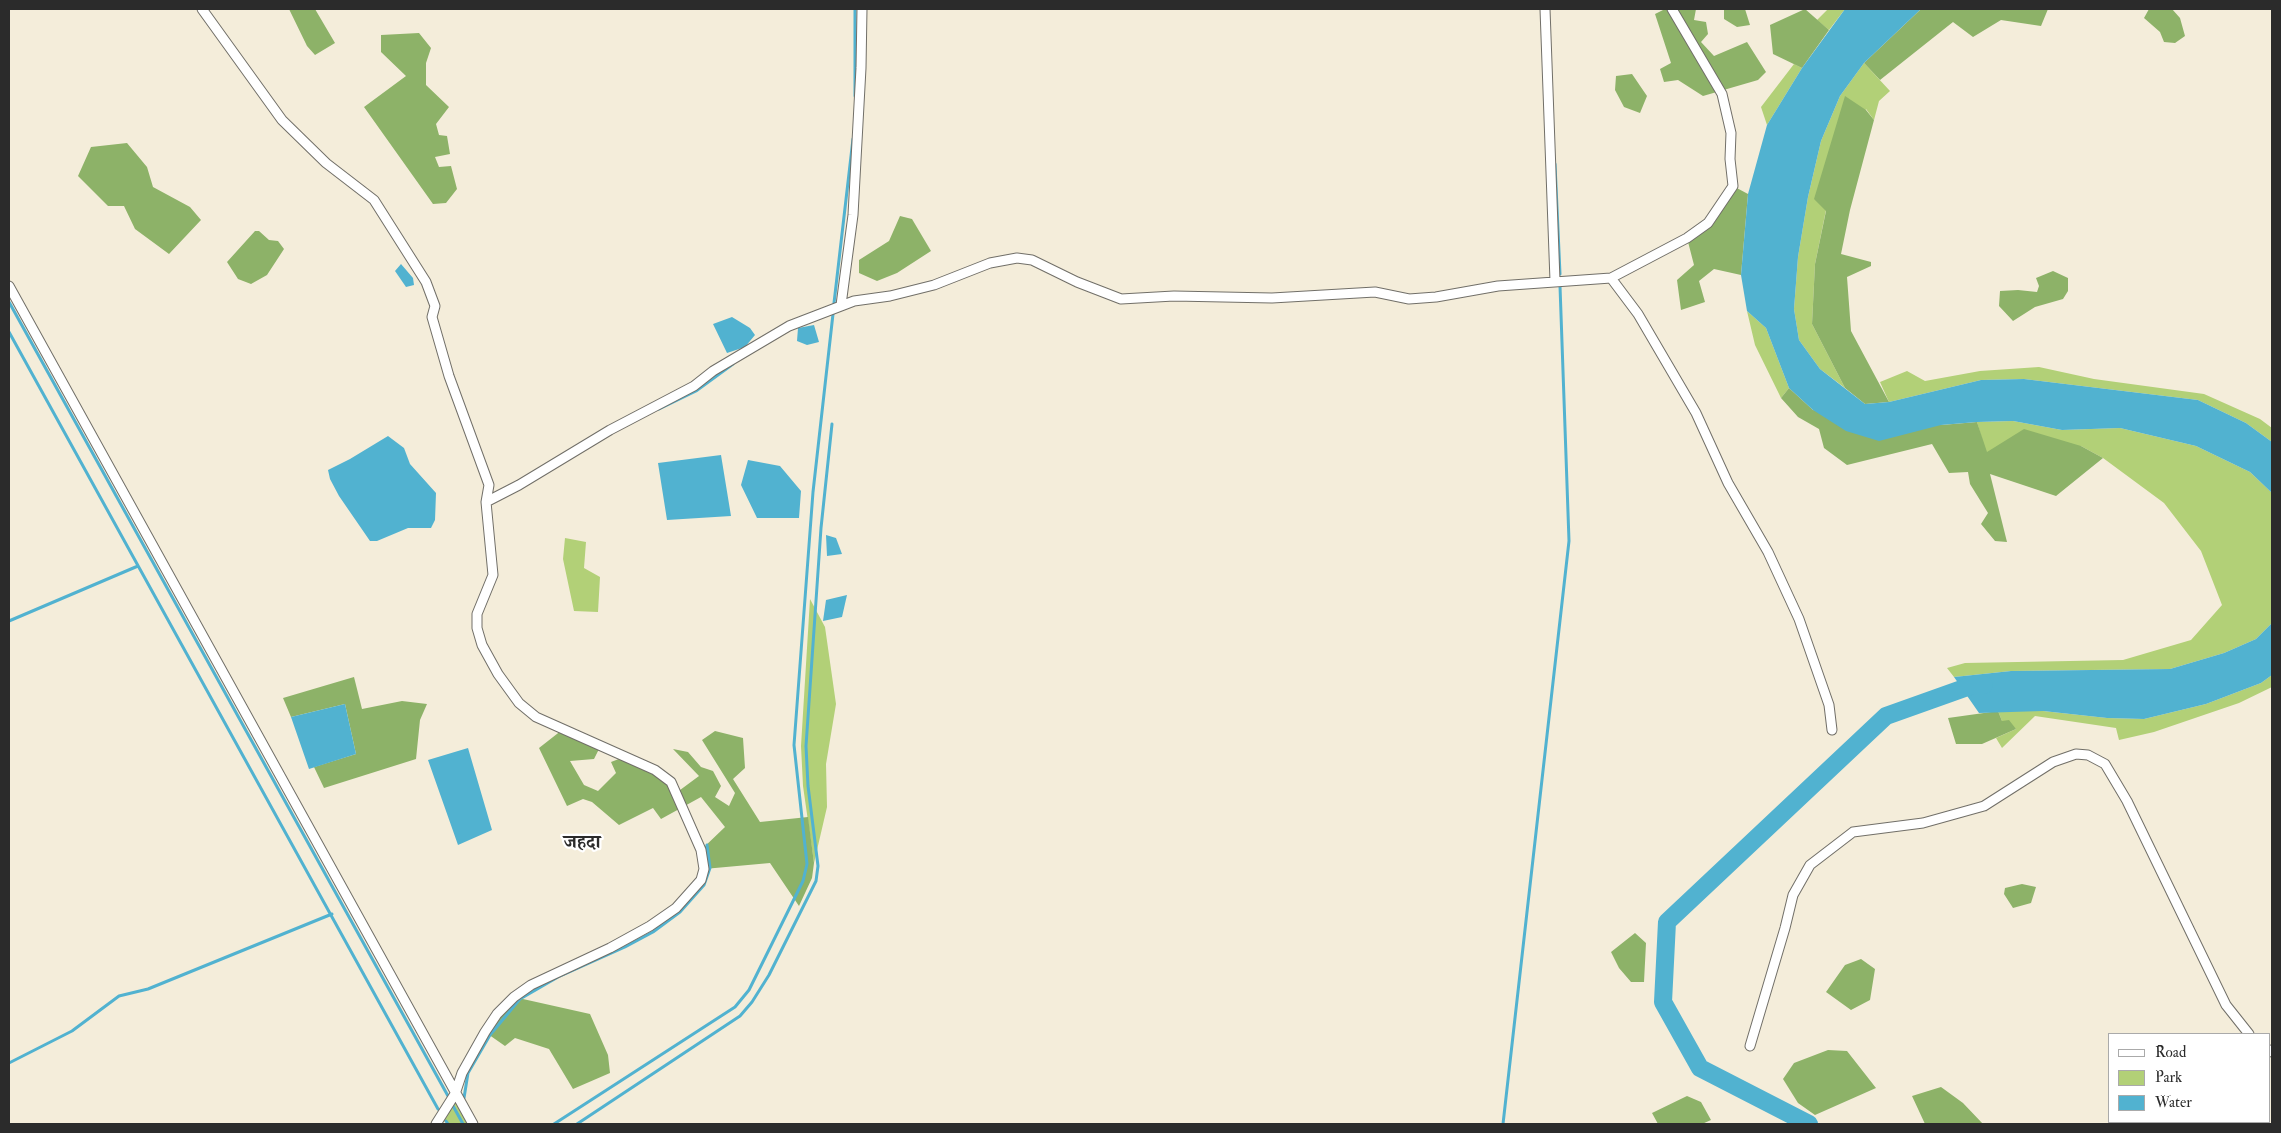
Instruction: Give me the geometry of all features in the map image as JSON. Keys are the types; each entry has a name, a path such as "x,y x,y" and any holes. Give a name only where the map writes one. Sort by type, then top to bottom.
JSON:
{"street":[{"path":"202,9 282,120 326,164 374,200 426,282 435,306 432,316 448,376 488,485 486,502 493,575 477,614 477,628 482,645 498,674 519,703 536,717 655,770 671,782 701,850 704,869 700,880 676,908 650,926 610,948 556,972 514,997 485,1032 462,1073 455,1094 436,1124"},
{"path":"841,306 853,215 861,68 862,9"},
{"path":"1545,9 1555,281"},
{"path":"486,502 519,485 610,430 694,386 754,346 789,326 854,301 890,296 934,286 990,263 1017,258 1032,260 1077,282 1122,299 1174,296 1272,298 1375,292 1409,299 1436,297 1498,286 1611,278 1656,256 1708,223 1733,186 1730,159 1731,133 1722,94 1672,9"},
{"path":"1611,278 1638,314 1696,413 1728,483 1768,552 1799,619 1829,705 1832,730"},
{"path":"9,286 473,1124"},
{"path":"1750,1046 1793,895 1810,866 1853,832 1923,823 1984,806 2053,762 2076,754 2088,755 2105,764 2127,801 2226,1005 2249,1033"}],"green space":[{"path":"289,9 315,9 335,43 315,55 307,46"},
{"path":"1665,9 1696,9 1694,20 1706,22 1708,34 1701,42 1714,56 1747,42 1766,72 1758,80 1703,96 1678,80 1664,82 1660,69 1671,63 1655,14"},
{"path":"1724,9 1745,9 1750,25 1737,27 1724,19"},
{"path":"1805,9 1829,30 1802,68 1773,54 1770,25"},
{"path":"1828,9 1845,9 1829,30 1817,20"},
{"path":"1921,9 2048,9 2041,26 2001,20 1973,37 1953,22 1880,80 1864,63"},
{"path":"2149,9 2172,9 2180,18 2185,36 2175,43 2164,42 2160,32 2144,18"},
{"path":"419,33 431,48 426,63 426,85 449,107 436,124 439,135 447,136 450,154 435,157 439,167 451,166 457,189 446,203 433,204 364,107 406,76 381,52 381,35"},
{"path":"1864,63 1890,91 1879,101 1874,120 1866,109 1826,210 1815,264 1812,324 1845,388 1820,369 1799,340 1794,309 1798,257 1808,197 1821,141 1840,96"},
{"path":"1794,64 1802,68 1767,125 1761,107"},
{"path":"1632,74 1647,96 1640,113 1624,107 1615,90 1616,76"},
{"path":"1845,96 1866,110 1874,120 1850,210 1841,254 1871,262 1871,266 1847,277 1851,331 1889,402 1865,404 1845,388 1812,324 1815,264 1826,211 1814,199"},
{"path":"127,143 147,167 153,187 190,207 201,220 169,254 135,229 124,206 108,206 78,176 91,147"},
{"path":"1733,186 1748,194 1741,275 1714,269 1699,281 1705,302 1681,310 1677,280 1694,265 1687,238 1708,223"},
{"path":"900,216 912,219 931,251 897,273 877,281 859,273 859,260 889,241"},
{"path":"255,231 259,231 269,240 278,241 284,249 267,275 251,284 238,279 227,262"},
{"path":"2053,271 2068,278 2068,291 2063,299 2035,307 2013,321 1999,306 2000,291 2037,292 2039,286 2036,278"},
{"path":"1747,311 1766,328 1789,388 1781,398 1755,345"},
{"path":"2039,367 2094,379 2204,394 2260,419 2272,428 2272,442 2246,423 2198,400 2024,379 1981,380 1889,402 1880,382 1907,371 1925,381 1980,371"},
{"path":"1789,388 1813,410 1941,425 1977,422 1987,452 2024,429 2081,446 2103,458 2056,496 1990,474 2007,542 1995,541 1981,524 1988,513 1970,484 1968,472 1949,473 1932,444 1847,465 1824,448 1819,429 1798,417 1781,398"},
{"path":"2013,421 2062,430 2120,428 2196,446 2250,472 2272,493 2272,623 2256,639 2224,653 2170,669 2011,671 1954,677 1947,668 1965,663 2123,660 2191,640 2222,605 2201,551 2164,503 2103,458 2081,446 1986,453 1977,422"},
{"path":"565,538 586,542 584,568 600,577 598,612 574,611 563,559"},
{"path":"810,599 825,627 836,704 826,764 827,807 814,863 803,786 801,746"},
{"path":"2272,675 2272,687 2239,703 2154,732 2119,740 2116,728 2035,716 2002,748 1996,738 2016,729 2002,721 1998,711 2043,711 2107,718 2144,719 2206,704 2261,683"},
{"path":"354,677 362,709 402,701 427,704 420,720 416,759 324,788 314,767 356,754 345,704 291,717 283,698"},
{"path":"1998,711 2002,721 2009,720 2016,729 1982,744 1956,744 1948,718"},
{"path":"562,730 600,747 594,759 570,761 584,785 598,791 616,773 611,762 624,757 655,770 676,793 699,776 673,749 688,752 701,767 713,771 721,786 715,797 729,806 735,793 702,740 715,731 743,738 745,768 733,779 760,822 808,817 814,863 812,878 799,906 770,863 704,869 701,850 725,827 701,797 661,819 653,808 619,825 592,802 583,799 567,806 539,748"},
{"path":"2022,884 2036,887 2031,903 2013,908 2004,894 2005,888"},
{"path":"1635,933 1646,943 1644,982 1631,982 1619,968 1611,952"},
{"path":"1861,959 1875,969 1870,1000 1851,1010 1826,992 1845,965"},
{"path":"514,997 590,1014 608,1055 610,1073 573,1089 549,1049 515,1038 505,1046 485,1032"},
{"path":"1828,1050 1847,1051 1876,1088 1815,1115 1798,1103 1783,1079 1794,1063"},
{"path":"1941,1087 1963,1103 1983,1124 1925,1124 1912,1096"},
{"path":"455,1094 473,1124 448,1124 446,1121 437,1124"},
{"path":"1687,1096 1701,1102 1711,1120 1702,1124 1658,1124 1652,1113"}],"water":[{"path":"1845,9 1921,9 1864,63 1840,96 1821,141 1808,197 1798,257 1794,309 1799,340 1820,369 1865,404 1889,402 1981,380 2024,379 2198,400 2246,423 2272,442 2272,493 2250,472 2196,446 2120,428 2062,430 2013,421 1977,422 1941,425 1879,441 1846,431 1813,410 1789,388 1766,328 1747,311 1741,275 1748,194 1767,125 1802,68"},
{"path":"401,264 413,278 414,285 406,287 395,271"},
{"path":"732,317 750,328 755,335 745,347 727,353 713,324"},
{"path":"814,325 819,342 807,345 797,341 798,328"},
{"path":"388,436 404,448 410,464 436,493 435,520 431,528 408,528 377,541 370,541 339,496 330,479 328,470"},
{"path":"721,455 731,516 667,520 658,463"},
{"path":"748,460 780,466 801,491 799,518 757,518 741,485"},
{"path":"826,535 836,538 842,554 827,556"},
{"path":"847,595 842,617 823,621 826,600"},
{"path":"2272,623 2272,675 2261,683 2206,704 2144,719 2107,718 2043,711 1979,713 1954,677 2011,671 2170,669 2224,653 2256,639"},
{"path":"345,704 356,754 309,769 291,717"},
{"path":"468,748 492,830 458,845 428,760"}],"waterway":[{"path":"855,9 855,96"},
{"path":"834,303 853,139"},
{"path":"1555,164 1560,274"},
{"path":"1503,1124 1569,541 1560,286"},
{"path":"9,302 448,1096"},
{"path":"554,1124 735,1007 749,990 803,881 807,864 794,745 813,492 833,314"},
{"path":"9,332 438,1109"},
{"path":"659,409 696,391 733,364"},
{"path":"577,1124 740,1016 752,1002 769,975 816,881 818,866 808,786 806,746 821,528 832,424"},
{"path":"9,621 138,566"},
{"path":"1809,1124 1700,1068 1663,1002 1667,922 1886,716 1973,685 1984,685"},
{"path":"464,1098 468,1073 490,1035 520,999 558,977 625,947 653,932 680,912 704,885 710,868 707,845"},
{"path":"9,1063 72,1031 119,996 148,989 332,914"},
{"path":"452,1104 463,1124"}],"district":[{"name":"जहदा","path":"582,844"}]}
